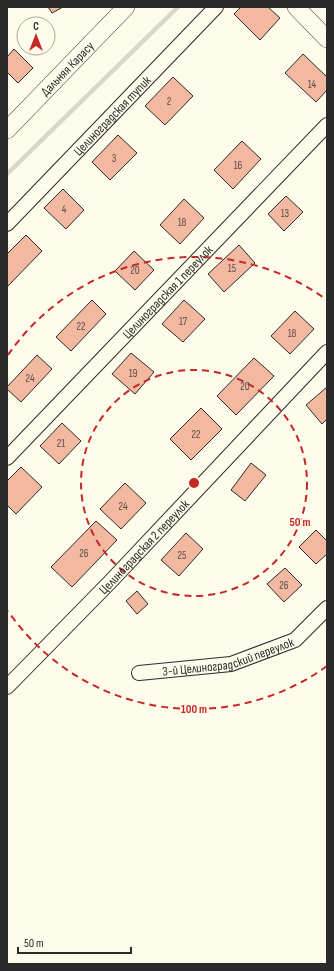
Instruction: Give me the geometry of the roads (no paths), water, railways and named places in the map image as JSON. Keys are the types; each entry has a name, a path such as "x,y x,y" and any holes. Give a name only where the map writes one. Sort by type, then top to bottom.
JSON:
{"street":[{"name":"Дальняя Карасу","path":"7,130 126,7"},
{"name":"Целиноградская тупик","path":"7,224 216,7"},
{"path":"296,7 326,37"},
{"name":"Целиноградская 1 переулок","path":"7,458 327,125"},
{"name":"Целиноградская 2 переулок","path":"7,687 110,582 327,352"},
{"name":"3-й Целиноградский переулок","path":"139,673 231,664 295,640 327,608"}],"waterway":[{"path":"7,174 178,7"}]}
